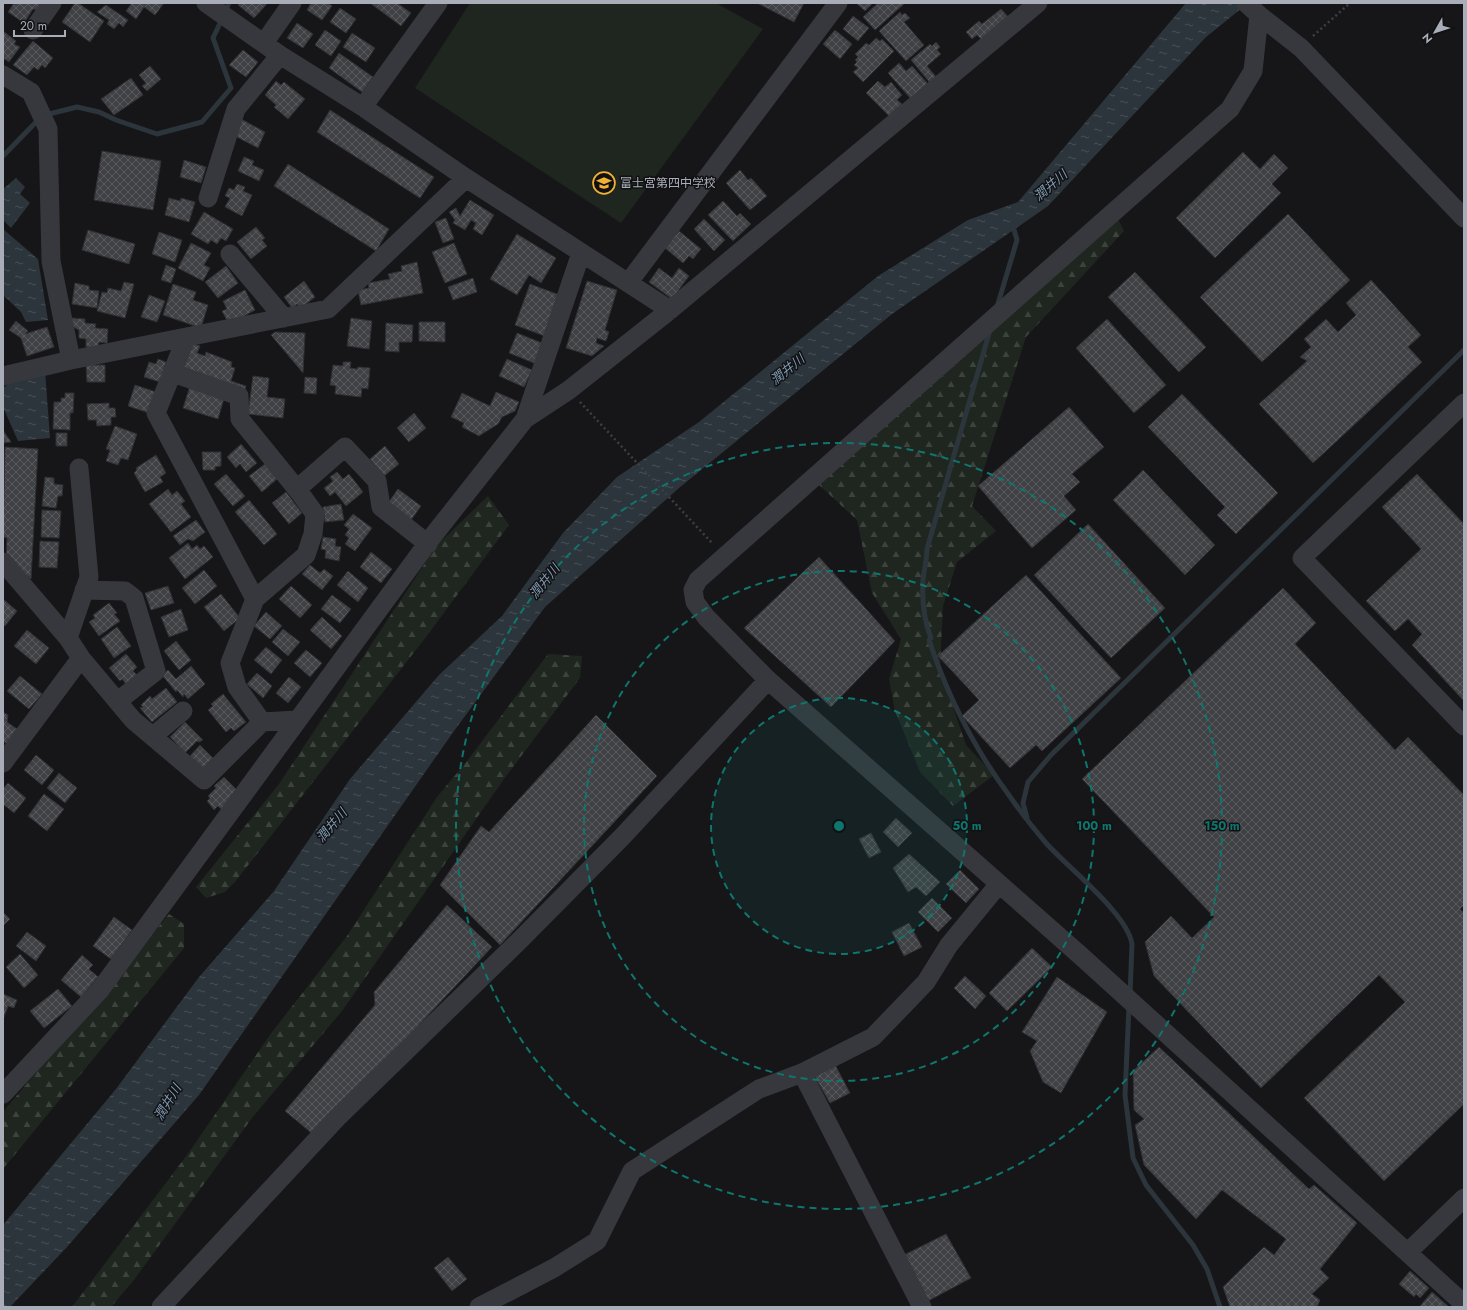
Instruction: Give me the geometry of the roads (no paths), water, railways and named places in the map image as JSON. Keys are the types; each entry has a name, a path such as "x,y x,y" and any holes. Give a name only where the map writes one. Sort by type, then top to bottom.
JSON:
{"street":[{"path":"33,30 52,3"},
{"path":"206,3 280,55 363,108 580,253 670,310"},
{"path":"264,43 292,3"},
{"path":"363,108 438,3"},
{"path":"628,283 838,3"},
{"path":"524,419 569,390 670,310 1038,3"},
{"path":"1252,9 1294,42 1464,218"},
{"path":"1252,9 1253,71 1230,109 698,580 693,590 695,602 706,617 768,680 999,884 1464,1304"},
{"path":"208,198 236,109 280,55"},
{"path":"3,75 31,92 48,129 51,261 71,360"},
{"path":"3,376 71,360 328,309 466,178"},
{"path":"3,1094 100,990 297,720 428,544 524,419 580,253"},
{"path":"230,254 284,318"},
{"path":"186,338 156,413 255,599"},
{"path":"173,372 239,396 240,420 297,489 315,514 313,534 306,556 255,599 230,663 238,687 262,722"},
{"path":"1464,403 1302,558 1464,726"},
{"path":"297,489 345,447 377,481 381,507 428,544"},
{"path":"68,638 88,577 79,468"},
{"path":"3,562 68,638 81,658 133,720 204,780 262,722 297,720"},
{"path":"84,590 125,591 134,598 156,671 118,702"},
{"path":"3,763 81,658"},
{"path":"161,1307 337,1118 520,940 617,842 768,680"},
{"path":"153,736 183,711"},
{"path":"478,1307 554,1268 597,1241 632,1171 759,1089 802,1073 873,1037 926,982 949,945 999,884"},
{"path":"802,1073 922,1307"},
{"path":"1408,1252 1464,1198"}],"water":[{"name":"潤井川","path":"1186,3 1248,3 1205,38 1048,206 892,314 679,488 545,607 454,731 199,1095 67,1247 10,1307 3,1307 3,1225 116,1089 199,977 274,891 350,779 439,675 502,616 563,533 617,477 699,422 878,276 968,220 1018,202"},
{"path":"16,178 25,187 20,194 30,203 11,228 3,220 3,189"},
{"path":"3,229 38,259 48,320 26,322 21,312 3,295"},
{"path":"45,370 50,438 18,441 3,407 3,388 18,376"}],"waterway":[{"path":"225,12 229,3"},
{"path":"45,115 77,107 99,112 116,120 157,134 202,122 231,88 213,38 222,19"},
{"path":"3,156 39,119"},
{"path":"997,307 1017,240 1012,223"},
{"path":"990,330 927,549 923,580 923,595 925,617 931,638 929,640 954,702 974,742 998,780 1046,843 1108,905 1120,919 1128,932 1132,944 1130,994"},
{"path":"1027,818 1023,803 1028,782 1051,755 1464,350"},
{"path":"1129,1006 1125,1095 1133,1158 1146,1185 1193,1245 1207,1269 1220,1307"}],"place":[{"name":"富士宮第四中学校","path":"604,183"}]}
